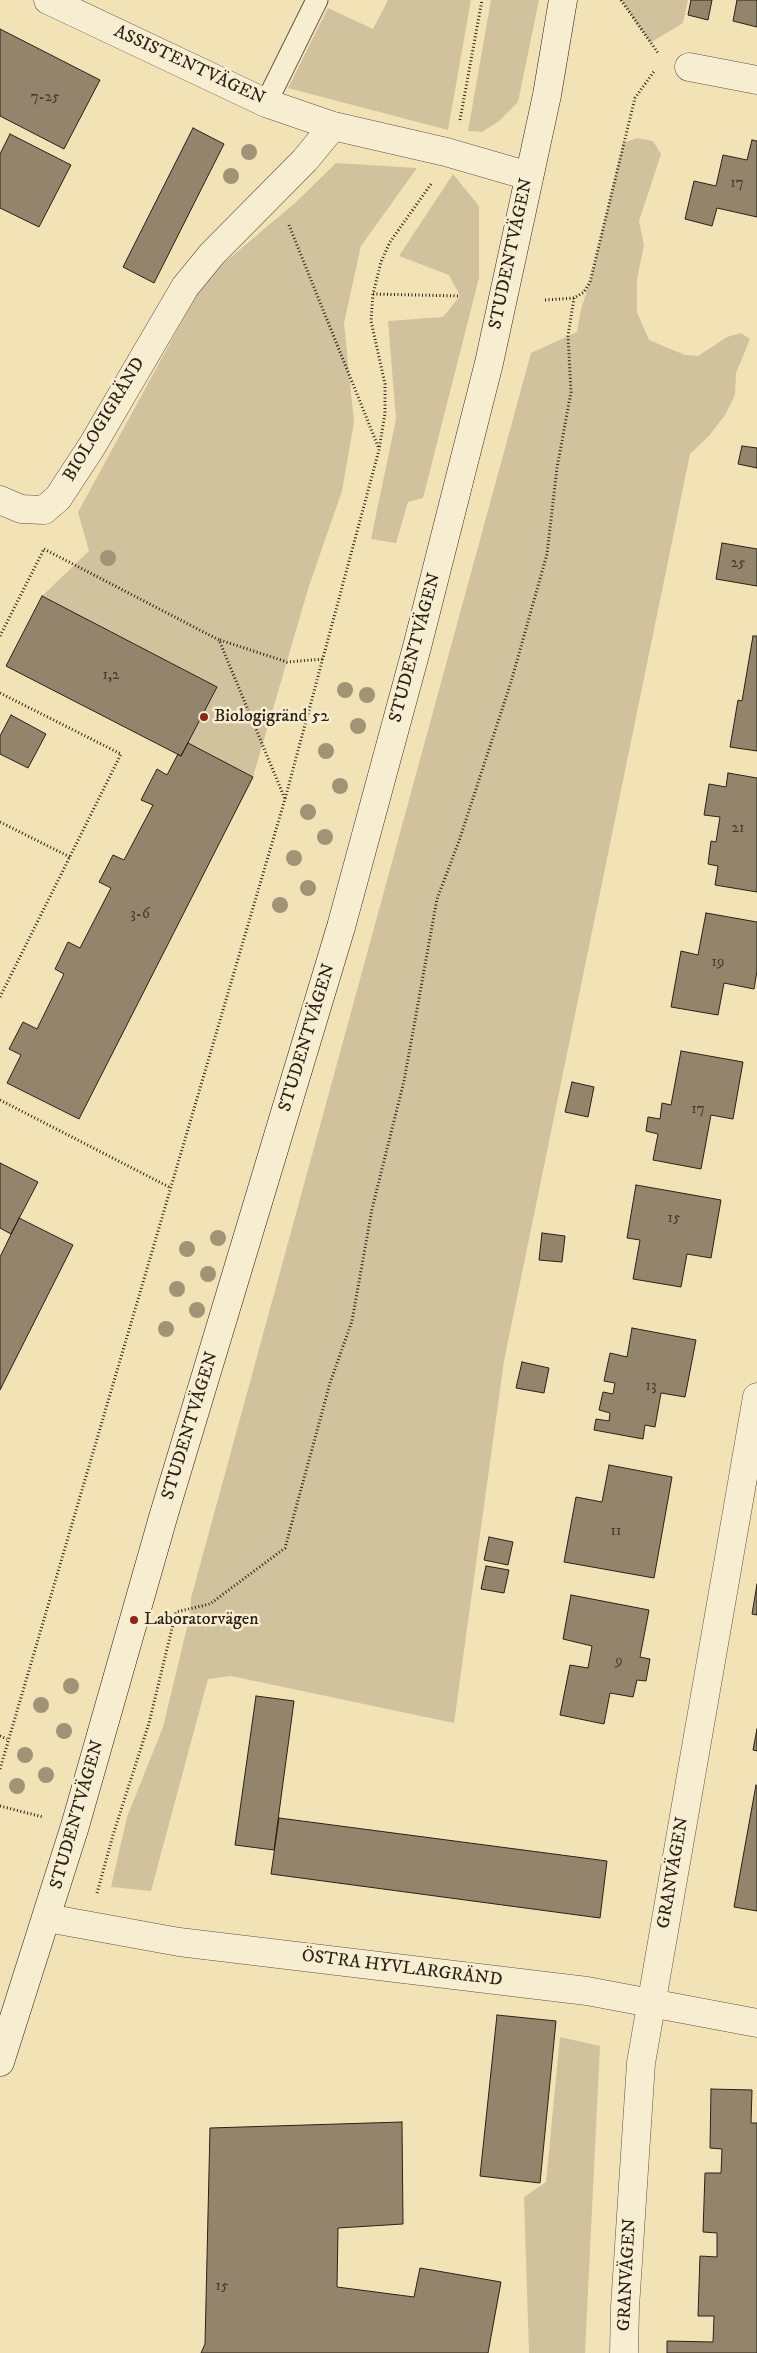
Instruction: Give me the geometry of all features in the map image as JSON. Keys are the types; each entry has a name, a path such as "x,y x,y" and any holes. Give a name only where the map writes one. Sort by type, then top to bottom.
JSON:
{"street":[{"name":"ASSISTENTVÄGEN","path":"48,0 266,102 333,126 446,152 529,176"},
{"name":"STUDENTVÄGEN","path":"0,2062 76,1826 164,1514 341,927 416,647 486,372 547,96 563,0"},
{"path":"677,64 757,80"},
{"path":"275,190 305,160 333,126"},
{"name":"BIOLOGIGRÄND","path":"44,510 58,498 92,446 185,287 212,254 275,190"},
{"path":"0,500 20,509 44,510"},
{"name":"GRANVÄGEN","path":"624,2353 625,2307 641,2063 757,1397"},
{"name":"ÖSTRA HYVLARGRÄND","path":"47,1918 179,1942 586,1991 757,2023"}],"lane":[{"path":"266,102 317,0"}],"path":[{"path":"446,152 458,131 482,0"},
{"path":"545,300 574,298 584,292 590,282 635,98 649,76 677,64 621,0"},
{"path":"0,1769 7,1739 285,799 380,450 385,413 385,384 372,321 373,294 380,262 390,242 429,188"},
{"path":"275,190 380,450"},
{"path":"373,294 460,296"},
{"path":"89,1926 113,1835 149,1723 176,1612 210,1604 285,1548 330,1384 352,1321 372,1209 404,1081 438,899 511,682 547,554 557,468 571,392 568,336 574,298"},
{"path":"0,636 44,549 44,510"},
{"path":"44,549 219,640 287,662 324,659"},
{"path":"219,640 285,799"},
{"path":"0,693 121,754 0,997"},
{"path":"0,822 70,857"},
{"path":"0,1100 171,1188"},
{"path":"0,1736 7,1739"},
{"path":"0,1806 44,1818"}],"shaded area":[{"path":"388,0 471,0 448,130 288,88 328,8 373,29"},
{"path":"491,0 539,0 518,102 499,121 482,132 468,131"},
{"path":"621,0 688,0 683,23 650,43"},
{"path":"637,138 653,141 661,154 639,221 644,245 637,279 637,312 649,340 685,355 698,356 727,337 741,333 750,339 736,373 735,395 725,415 709,436 690,454 504,1361 454,1723 231,1676 208,1679 151,1891 111,1887 127,1817 163,1727 190,1615 191,1598 531,353 577,332 581,309 590,282 623,143"},
{"path":"336,163 417,168 361,246 344,323 354,422 342,491 309,586 253,777 188,743 217,687 42,596 89,551 78,512 205,279 295,203"},
{"path":"453,174 479,206 479,278 423,498 408,502 396,543 371,539 396,419 388,321 443,317 460,296 449,275 399,256"},
{"path":"560,2037 600,2046 585,2353 529,2353 524,2197 546,2182"}],"building":[{"path":"691,0 712,0 708,20 688,15"},
{"path":"737,0 757,0 757,27 733,21"},
{"path":"0,29 100,80 64,149 0,116"},
{"path":"193,128 224,144 154,283 123,267"},
{"path":"10,134 71,165 39,227 0,208 0,154"},
{"path":"752,140 757,141 757,217 717,208 712,226 685,219 694,181 716,186 723,155 747,160"},
{"path":"742,446 757,448 757,468 738,464"},
{"path":"722,543 757,549 757,586 716,579"},
{"path":"42,596 217,687 181,756 6,666"},
{"path":"753,636 757,636 757,751 730,747 738,700 742,701"},
{"path":"11,715 46,734 28,768 0,754 0,736"},
{"path":"188,743 253,777 79,1119 7,1083 21,1055 9,1049 23,1022 37,1029 64,974 55,969 68,942 80,948 111,888 99,882 113,855 124,860 153,805 141,800 157,769 167,775 178,754 181,756"},
{"path":"728,773 757,778 757,892 715,885 718,866 708,864 711,841 716,842 720,817 704,815 709,784 726,787"},
{"path":"706,913 757,922 757,971 754,989 724,983 718,1015 671,1007 681,951 698,955"},
{"path":"681,1051 743,1062 733,1119 711,1115 701,1169 653,1160 658,1134 646,1131 648,1117 660,1119 662,1103 671,1105"},
{"path":"572,1082 594,1087 588,1117 565,1112"},
{"path":"0,1163 38,1182 11,1234 0,1228"},
{"path":"636,1185 721,1200 711,1258 687,1254 681,1287 633,1279 640,1240 627,1238"},
{"path":"19,1218 73,1245 0,1390 0,1257"},
{"path":"542,1233 565,1236 562,1262 539,1260"},
{"path":"632,1328 696,1340 685,1397 661,1393 655,1427 645,1425 643,1439 594,1430 596,1419 609,1421 610,1413 599,1410 603,1392 613,1394 615,1383 604,1381 610,1353 627,1357"},
{"path":"522,1362 549,1368 544,1393 516,1388"},
{"path":"609,1465 672,1477 654,1578 564,1562 576,1497 602,1502"},
{"path":"489,1537 513,1542 508,1565 484,1560"},
{"path":"486,1566 509,1570 504,1593 481,1589"},
{"path":"757,1584 757,1615 752,1614"},
{"path":"571,1595 649,1610 640,1657 650,1659 646,1681 637,1680 633,1697 610,1693 604,1724 560,1715 570,1665 588,1668 592,1646 563,1639"},
{"path":"256,1696 294,1701 274,1850 235,1845"},
{"path":"757,1729 757,1751 753,1750"},
{"path":"757,1786 757,1911 734,1907"},
{"path":"279,1818 607,1861 600,1918 271,1874"},
{"path":"497,2015 556,2021 540,2183 480,2176"},
{"path":"711,2089 752,2090 751,2123 757,2123 757,2353 667,2353 667,2341 713,2342 714,2316 698,2316 700,2256 717,2257 717,2233 703,2232 705,2173 721,2173 722,2149 710,2148"},
{"path":"402,2122 403,2224 338,2228 337,2287 414,2297 420,2268 501,2282 488,2353 201,2353 205,2344 210,2128"}],"place":[{"name":"Biologigränd 52","path":"204,717"},
{"name":"Laboratorvägen","path":"134,1620"}]}
